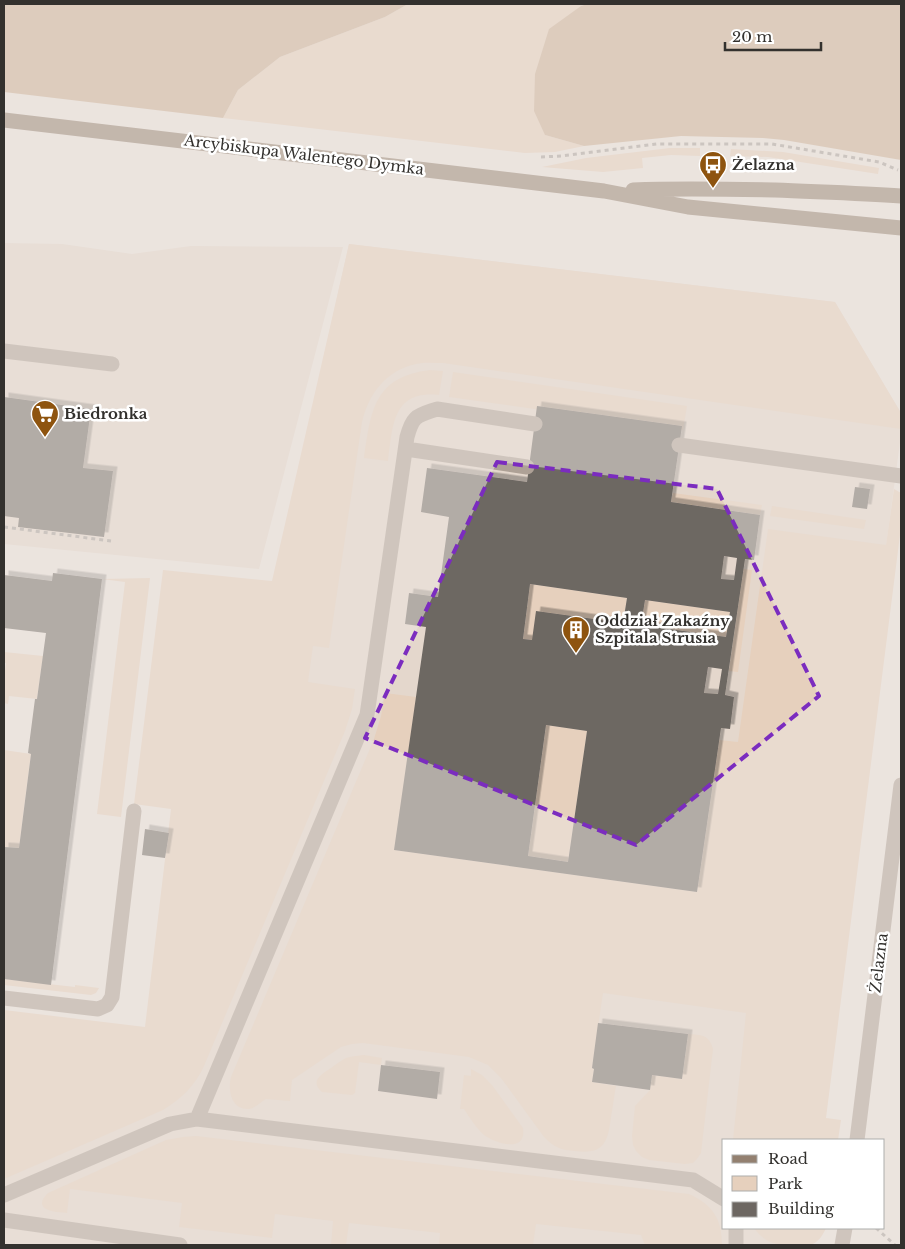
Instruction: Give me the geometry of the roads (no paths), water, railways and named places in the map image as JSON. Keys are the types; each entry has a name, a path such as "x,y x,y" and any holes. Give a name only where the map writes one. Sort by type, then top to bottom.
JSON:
{"street":[{"name":"Arcybiskupa Walentego Dymka","path":"4,120 604,191 688,207 901,228"},
{"name":"Arcybiskupa Walentego Dymka","path":"604,191 696,188 853,192 901,196"},
{"path":"4,351 112,364"},
{"path":"197,1120 367,715 411,423 422,414 437,409 535,424"},
{"path":"679,445 901,476"},
{"path":"406,449 527,467"},
{"name":"Żelazna","path":"857,1139 901,785"},
{"path":"4,998 98,1009 107,1005 112,997 134,811"},
{"path":"4,1195 170,1124 197,1120 693,1180 722,1198"},
{"path":"6,1223 180,1245"},
{"path":"736,1229 736,1245"},
{"path":"842,1245 845,1229"}],"place":[{"name":"Żelazna","path":"713,189"},
{"name":"Biedronka","path":"45,438"},
{"name":"Oddział Zakaźny Szpitala Strusia","path":"576,654"}]}
